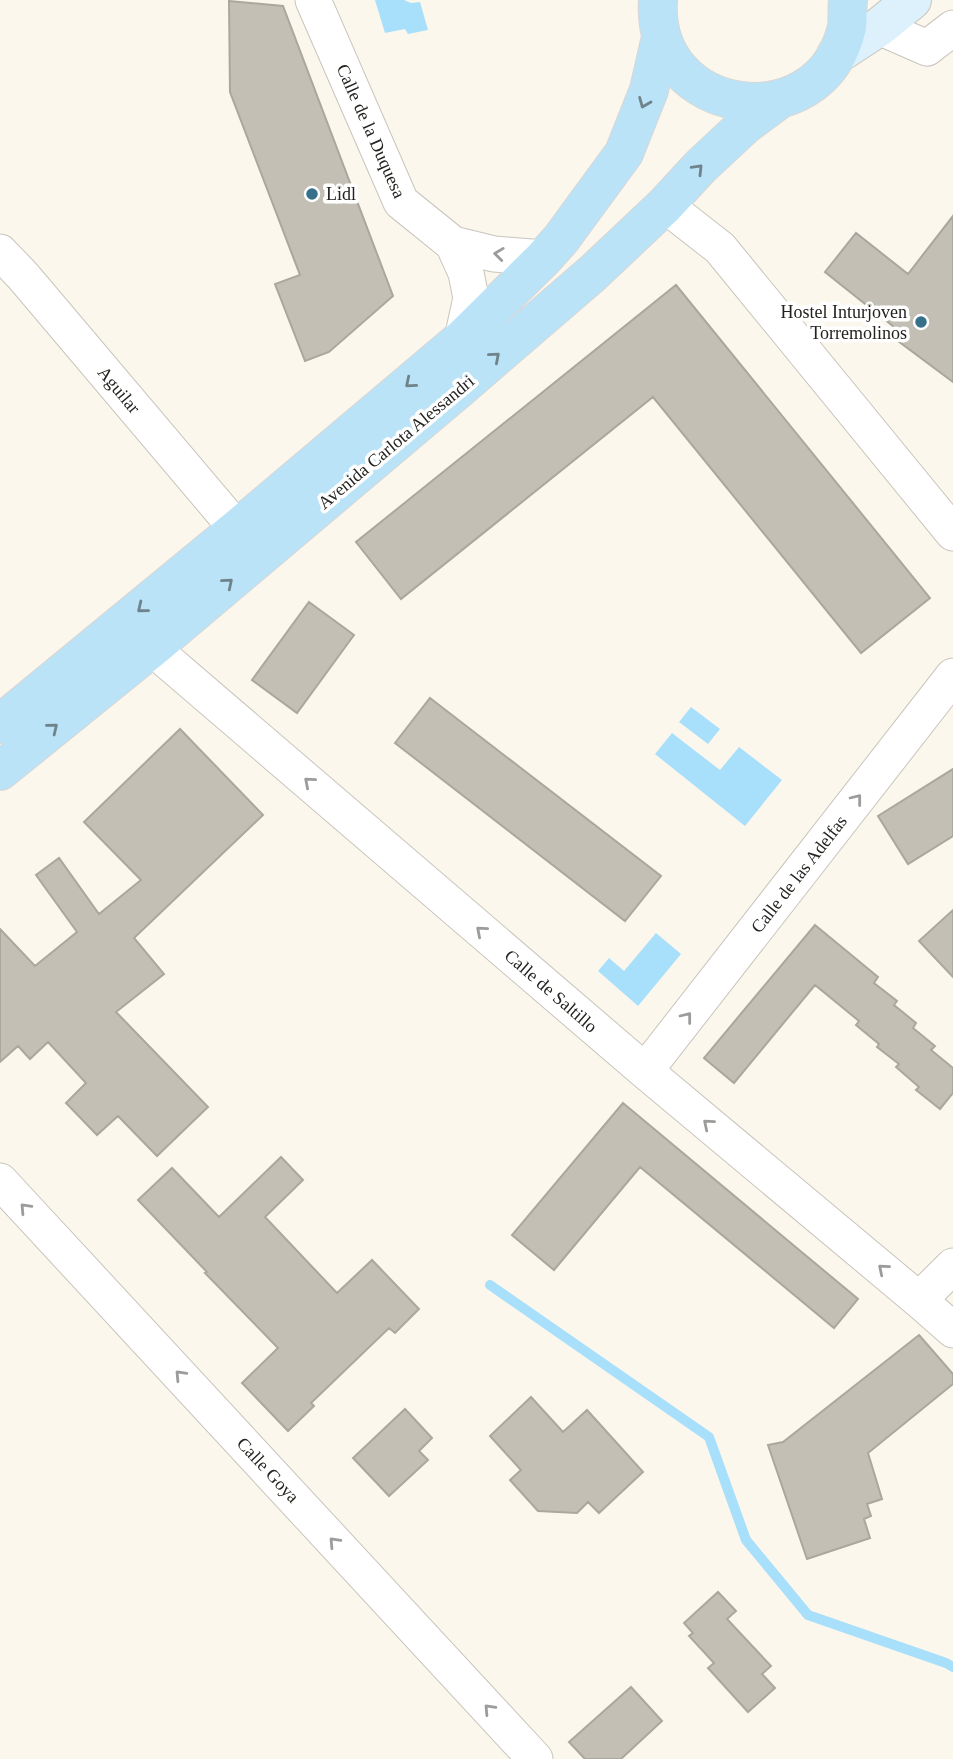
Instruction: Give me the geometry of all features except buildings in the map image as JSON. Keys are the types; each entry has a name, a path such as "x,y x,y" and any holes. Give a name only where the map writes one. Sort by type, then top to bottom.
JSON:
{"main road":[{"path":"660,18 675,64 696,84 722,98 751,103 780,99 802,90 822,75 836,55 847,26 848,0"},
{"path":"836,55 879,27 912,0"},
{"name":"Avenida Carlota Alessandri","path":"0,724 462,339 544,258 624,153 649,90 660,18"},
{"name":"Avenida Carlota Alessandri","path":"0,771 152,648 593,273 745,125 780,99"}],"street":[{"name":"Calle de la Duquesa","path":"313,0 401,202 453,244"},
{"path":"879,27 927,48 953,28"},
{"path":"665,205 720,248 953,533"},
{"path":"453,244 494,254 544,258"},
{"path":"453,244 466,273 471,298 462,339"},
{"name":"Aguilar","path":"0,252 237,529"},
{"name":"Calle de Saltillo","path":"152,648 645,1071 953,1330"},
{"name":"Calle de las Adelfas","path":"645,1071 953,676"},
{"name":"Calle Goya","path":"0,1181 535,1759"},
{"path":"919,1300 953,1266"}],"water":[{"path":"375,0 420,2 428,30 408,34 405,29 385,33"},
{"path":"691,707 720,729 708,744 679,722"},
{"path":"672,733 720,770 739,747 782,780 745,826 655,754"},
{"path":"656,933 681,954 638,1006 598,971 609,958 624,971"}],"waterway":[{"path":"490,1285 709,1437 746,1540 808,1615 953,1667"}],"place":[{"name":"Lidl","path":"312,194"},
{"name":"Hostel Inturjoven Torremolinos","path":"921,322"}]}
